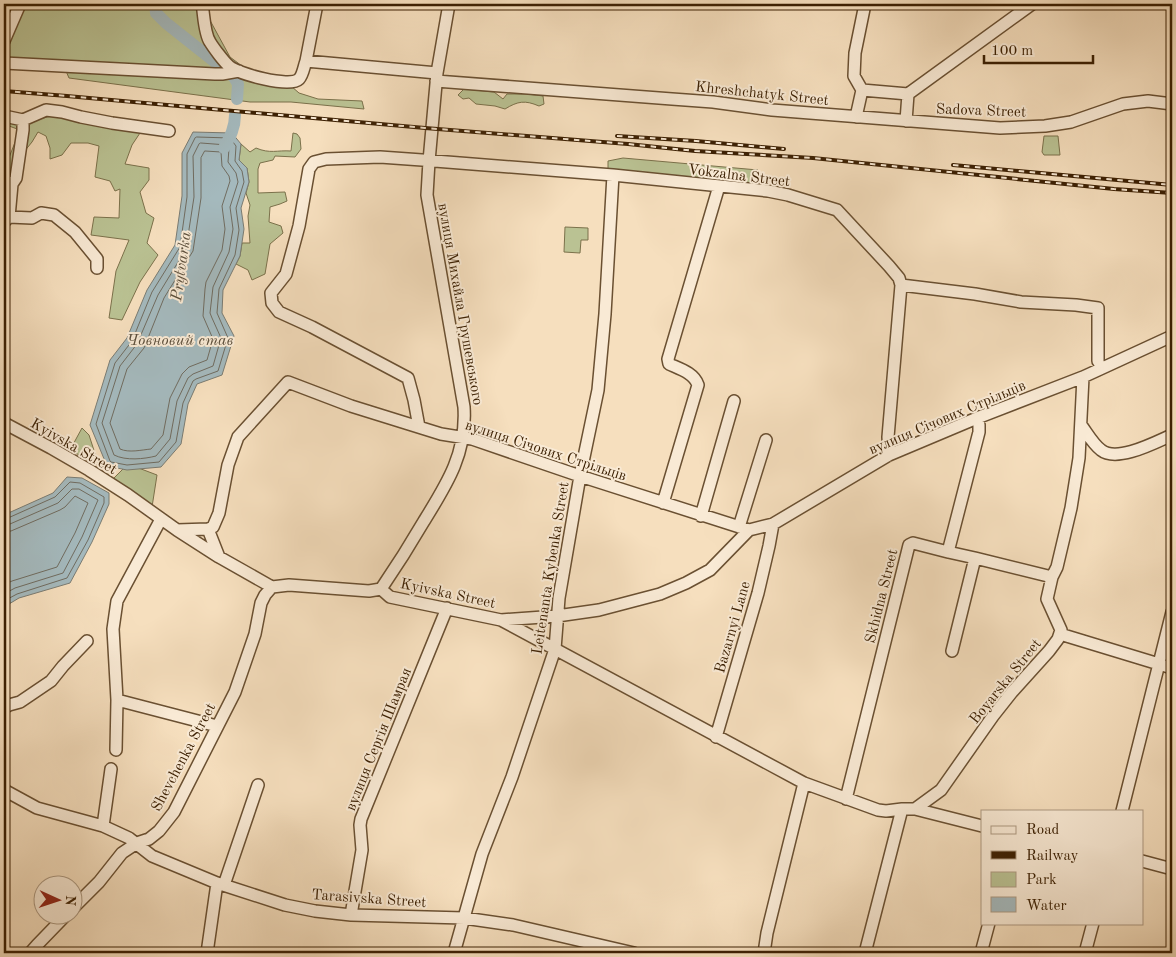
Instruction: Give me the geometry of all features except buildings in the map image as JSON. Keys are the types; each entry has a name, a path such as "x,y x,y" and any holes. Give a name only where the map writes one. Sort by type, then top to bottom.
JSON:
{"street":[{"path":"4,41 20,4"},
{"path":"202,4 209,40 229,66 237,72"},
{"path":"4,63 222,74 237,72 282,82 297,81 300,78 306,61 317,4"},
{"name":"вулиця Михайла Грушевського","path":"381,589 441,494 455,467 465,423 464,407 427,195 436,77 449,4"},
{"path":"856,117 862,90 854,76 855,52 864,4"},
{"path":"862,90 908,94 1032,4"},
{"name":"Khreshchatyk Street","path":"306,61 436,77 713,102 772,110 906,121"},
{"path":"906,121 908,94"},
{"name":"Sadova Street","path":"906,121 1000,128 1045,126 1071,122 1124,104 1148,101 1172,104"},
{"path":"97,268 97,259 75,232 54,215 42,212 32,218 6,219 12,184 16,178 23,125 46,110 112,123 169,131"},
{"path":"4,116 23,125"},
{"name":"Vokzalna Street","path":"419,427 408,378 312,326 279,312 272,303 271,293 286,274 299,226 309,169 314,162 326,159 380,157 612,175 768,191 788,195 837,210 889,266 899,278 901,286"},
{"name":"Leitenanta Kybenka Street","path":"454,953 482,854 512,777 555,649 559,598 580,476 598,390 605,314 612,175"},
{"path":"663,503 698,385 696,378 669,364 668,359 719,186"},
{"path":"889,454 888,437 901,286 975,294 1021,302 1098,308 1098,361"},
{"name":"вулиця Січових Стрільців","path":"208,529 213,527 219,513 228,464 238,437 288,382 351,406 441,434 457,438 463,437 744,529 773,524 889,454 1083,377 1172,336"},
{"name":"Boyarska Street","path":"915,809 942,790 993,716 1049,651 1060,634 1047,599 1052,576 1057,567 1071,508 1079,458 1083,377"},
{"path":"701,516 734,400"},
{"path":"977,418 979,432 948,552 1052,576"},
{"name":"Kyivska Street","path":"5,422 89,470 128,495 176,530 272,587 289,585 369,591 381,589 390,597 500,620 804,783 878,810 915,809 981,826"},
{"path":"1081,425 1096,446 1108,454 1129,453 1172,435"},
{"path":"500,620 557,616 598,610 660,594 710,570 744,529 766,440"},
{"path":"116,750 117,700 113,630 117,601 161,520"},
{"name":"Bazarnyi Lane","path":"716,736 758,593 773,524"},
{"path":"176,530 208,529 219,557"},
{"name":"Skhidna Street","path":"846,799 909,545 913,543 948,552"},
{"path":"952,650 975,558"},
{"name":"Shevchenka Street","path":"82,898 99,882 122,853 149,839 159,831 174,812 235,692 255,634 260,604 272,587"},
{"name":"вулиця Сергія Шамрая","path":"351,915 362,850 361,819 448,608"},
{"path":"1122,810 1172,612"},
{"path":"1060,634 1172,668"},
{"path":"4,708 20,702 51,681 88,641"},
{"path":"117,700 217,726"},
{"path":"103,826 111,769"},
{"path":"764,953 767,933 804,783"},
{"path":"207,953 221,884 258,785"},
{"name":"Tarasivska Street","path":"4,790 37,808 103,826 129,838 152,856 221,884 285,905 351,915 464,918 514,925 594,948 634,953"},
{"path":"865,953 902,809"},
{"path":"1144,862 1172,869"},
{"path":"30,953 57,924"},
{"path":"981,953 989,924"},
{"path":"1085,953 1093,924"}],"green space":[{"path":"4,4 199,4 230,57 242,66 244,77 291,86 299,93 318,99 362,101 364,109 291,102 250,102 69,78 63,64 4,60"},
{"path":"464,89 494,92 503,99 507,94 543,96 544,104 539,106 522,102 505,109 476,104 469,98 463,99 458,95"},
{"path":"4,110 21,114 30,121 52,116 125,127 140,133 132,145 125,164 149,168 149,180 140,192 146,213 154,218 147,243 158,255 140,282 122,320 109,318 116,271 129,240 91,235 94,217 119,218 120,189 115,191 110,181 95,177 99,146 88,143 71,143 62,155 50,159 50,148 46,136 38,132 19,158 8,184 4,187 4,166 20,130 9,126 4,128"},
{"path":"293,133 297,134 300,138 301,149 295,157 275,156 273,160 260,163 258,169 258,193 285,192 287,201 270,207 269,222 281,226 283,233 270,244 265,274 252,280 248,270 236,264 240,256 242,243 250,243 248,216 250,205 246,193 249,182 247,168 239,160 241,144 250,152 256,148 270,151 291,151"},
{"path":"1044,136 1058,136 1060,155 1044,155 1042,152"},
{"path":"623,158 758,170 761,175 759,187 608,171 608,161"},
{"path":"565,227 588,228 588,240 581,240 580,253 564,252"},
{"path":"82,428 89,435 99,466 70,450"},
{"path":"128,464 157,475 152,507 112,480"}],"water":[{"name":"Човновий став","path":"193,132 232,133 241,144 239,160 247,168 249,182 241,208 244,229 240,256 223,290 222,313 234,336 222,375 197,384 188,404 181,444 161,467 127,470 107,466 90,425 110,360 127,338 147,290 175,245 182,196 182,153"},
{"path":"67,477 82,478 109,493 109,504 92,542 70,583 19,598 4,607 4,515 53,493"}],"waterway":[{"name":"Prytvarka","path":"155,4 156,13 166,23 234,77 238,84 237,99"},
{"name":"Prytvarka","path":"224,148 233,128 235,115"}],"railway":[{"path":"4,91 695,151 813,158 1114,189 1172,193"},
{"path":"617,136 784,149"},
{"path":"953,165 1172,185"}]}
